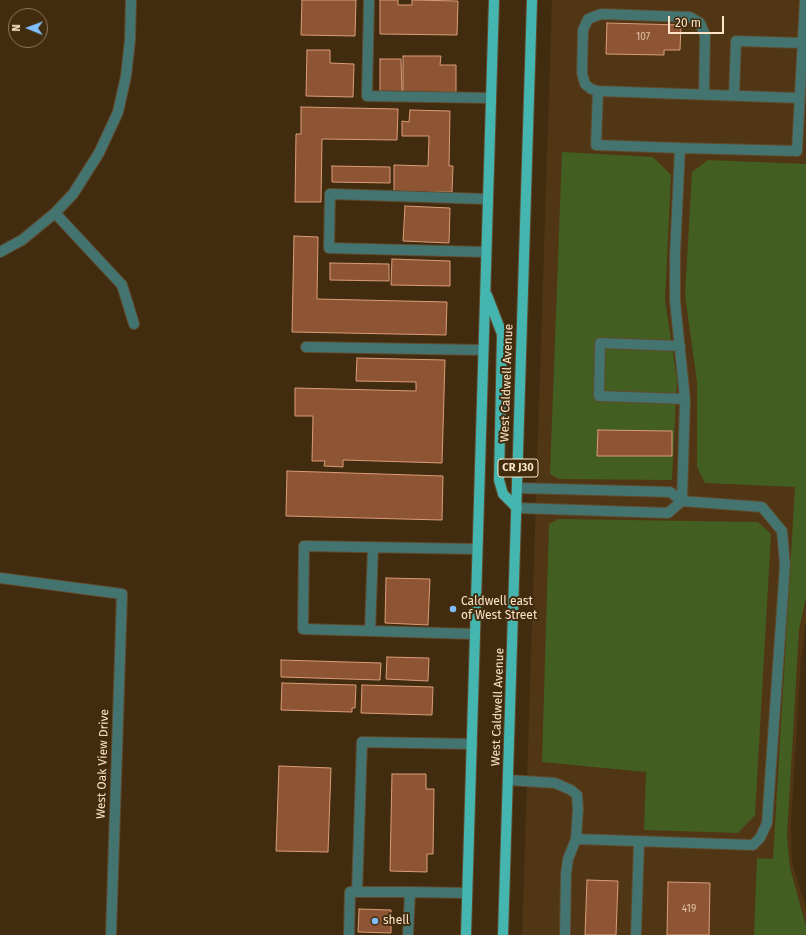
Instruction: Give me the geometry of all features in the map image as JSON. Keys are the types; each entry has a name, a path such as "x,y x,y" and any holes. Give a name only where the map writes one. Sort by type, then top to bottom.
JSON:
{"main road":[{"name":"West Caldwell Avenue","path":"466,935 476,549 494,0"},
{"name":"West Caldwell Avenue","path":"503,935 532,0"},
{"path":"485,290 502,334 498,480 503,494 517,508"}],"street":[{"path":"0,252 22,240 55,213 74,194 99,153 118,112 126,76 130,40 131,0"},
{"path":"369,0 367,96 491,98"},
{"path":"598,91 596,145 797,151 805,0"},
{"path":"704,94 705,35 700,23 690,17 601,14 588,19 583,30 582,73 585,84 591,89 598,91 799,98"},
{"path":"734,95 736,41 802,43"},
{"path":"517,508 668,513 682,501 685,399 675,301 675,254 680,148"},
{"path":"486,252 329,248 329,225 330,194 487,199"},
{"path":"55,213 122,285 134,324"},
{"path":"680,346 600,344 599,396 685,399"},
{"path":"306,347 482,350"},
{"path":"517,488 670,492 682,501 762,507 782,531 785,565 767,823 760,838 753,845 576,839"},
{"path":"474,634 303,629 304,546 476,549"},
{"path":"370,631 373,548"},
{"name":"West Oak View Drive","path":"0,578 122,594 111,935"},
{"path":"357,892 362,742 472,744"},
{"path":"508,780 555,783 564,785 577,795 578,809 576,839 568,859 566,874 565,935"},
{"path":"636,935 639,842"},
{"path":"349,935 350,892 467,893"},
{"path":"408,935 410,892"}],"shaded area":[{"path":"552,0 806,0 806,622 801,660 791,822 792,862 806,908 806,935 522,935"}],"green space":[{"path":"562,152 653,157 671,175 665,300 677,380 672,480 559,479 550,474"},
{"path":"708,160 806,164 806,598 799,629 787,837 790,868 806,926 806,935 754,935 757,858 773,859 795,487 705,483 697,467 697,382 685,295 692,172"},
{"path":"559,519 758,522 771,534 755,815 738,833 644,830 646,772 542,762 549,524"}],"building":[{"path":"302,0 356,0 355,36 301,35"},
{"path":"380,0 398,0 398,5 412,5 412,0 458,1 457,35 380,34"},
{"path":"607,23 681,25 680,50 664,50 664,55 606,54"},
{"path":"307,50 330,50 330,63 354,64 353,97 306,96"},
{"path":"403,56 441,56 440,65 456,65 456,92 403,92"},
{"path":"380,59 401,59 402,92 380,92"},
{"path":"301,107 398,109 397,140 322,139 321,202 295,202 296,134 301,134"},
{"path":"410,110 450,111 449,166 453,166 452,192 394,191 394,165 428,166 429,136 402,136 402,121 409,122"},
{"path":"332,166 390,167 390,183 332,182"},
{"path":"405,206 450,208 449,243 403,241"},
{"path":"294,236 318,237 317,299 447,302 446,335 292,332"},
{"path":"392,259 450,261 450,286 391,285"},
{"path":"330,263 389,264 389,281 330,280"},
{"path":"357,358 445,360 442,463 343,460 343,467 324,466 325,461 312,461 313,416 295,416 295,388 416,391 416,382 356,381"},
{"path":"598,430 672,431 672,456 597,456"},
{"path":"287,471 443,476 442,520 286,516"},
{"path":"386,578 430,579 428,625 385,623"},
{"path":"387,657 429,658 428,681 386,679"},
{"path":"281,660 381,663 380,680 281,677"},
{"path":"282,683 356,685 355,708 352,708 352,712 281,710"},
{"path":"362,685 433,687 432,715 361,713"},
{"path":"279,766 331,768 328,852 276,851"},
{"path":"392,774 426,774 426,789 434,789 433,854 427,854 427,872 390,871"},
{"path":"587,880 618,881 616,935 585,935"},
{"path":"668,882 710,883 709,935 667,935"},
{"name":"shell","path":"359,909 391,910 391,933 358,932"}],"place":[{"name":"Caldwell east of West Street","path":"453,609"},
{"name":"shell","path":"375,921"}]}
